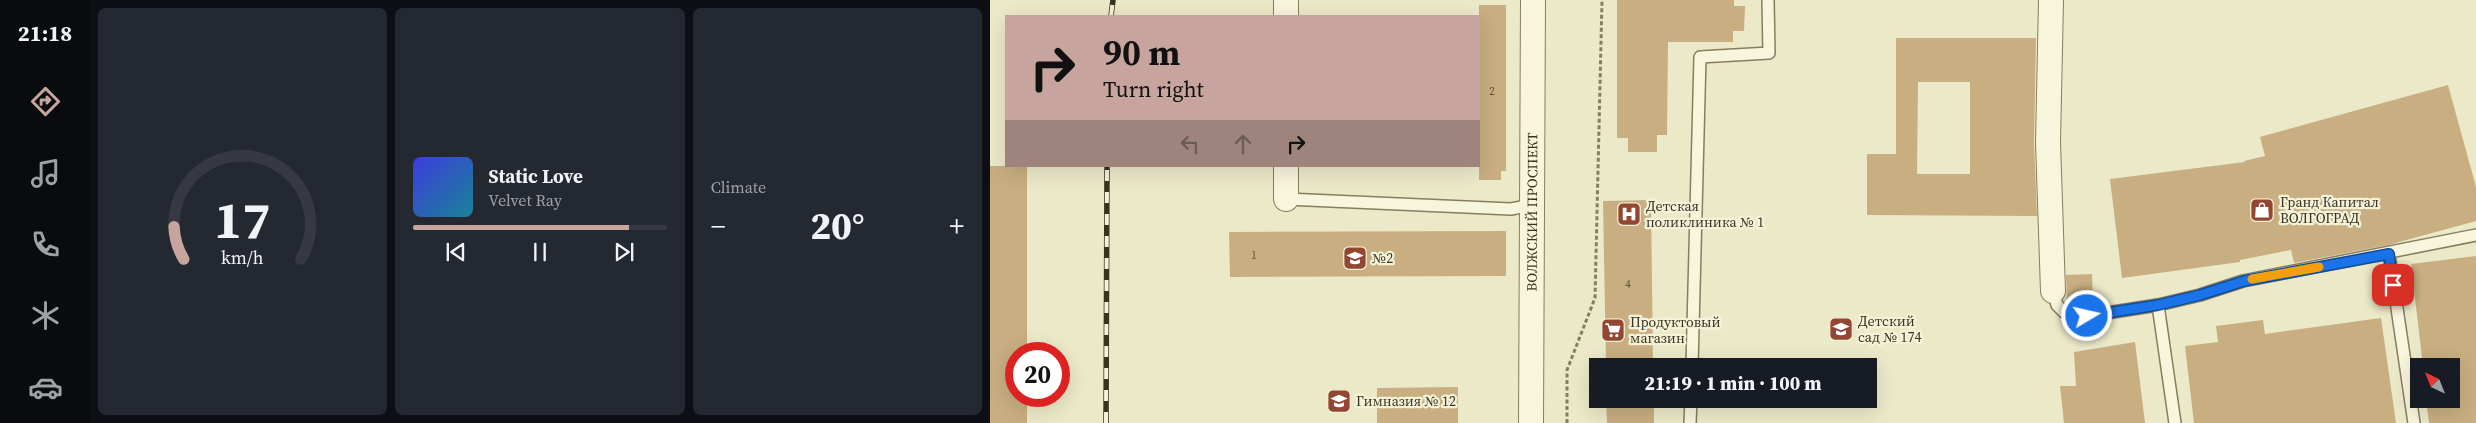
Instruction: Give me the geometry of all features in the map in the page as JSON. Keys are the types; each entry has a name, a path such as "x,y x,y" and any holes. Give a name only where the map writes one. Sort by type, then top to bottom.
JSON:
{"street":[{"path":"1286,0 1286,15"},
{"name":"ВОЛЖСКИЙ ПРОСПЕКТ","path":"1531,423 1533,0"},
{"path":"2052,0 2048,143 2053,291"},
{"path":"1286,167 1286,200"}],"lane":[{"path":"1692,358 1700,57 1769,52 1768,0"},
{"path":"1286,200 1511,209 1532,205"},
{"path":"2053,291 2057,305 2064,312 2087,316 2158,305 2200,295 2244,281 2476,236"},
{"path":"2389,254 2414,423"},
{"path":"2158,305 2175,423"},
{"path":"1690,423 1691,408"}],"path":[{"path":"1567,423 1567,370 1595,298 1602,0"}],"building":[{"path":"1617,0 1734,0 1734,6 1745,6 1744,31 1733,31 1733,42 1668,42 1667,135 1657,135 1657,152 1628,152 1628,138 1617,138"},
{"path":"1479,5 1506,5 1506,171 1501,171 1501,180 1479,180"},
{"path":"1896,38 2036,38 2034,143 2037,216 1867,215 1867,154 1896,154","holes":["1918,82 1970,82 1970,174 1917,174"]},
{"path":"2448,85 2476,187 2476,221 2388,245 2294,263 2291,250 2240,260 2240,262 2122,278 2110,179 2245,162 2265,156 2260,137"},
{"path":"990,166 1027,167 1027,342 1005,342 1005,407 1027,407 1027,423 990,423"},
{"path":"1651,200 1653,358 1606,358 1603,201"},
{"path":"1506,231 1506,276 1230,277 1229,232"},
{"path":"2476,256 2476,423 2429,423 2427,408 2460,408 2460,358 2422,358 2411,264"},
{"path":"2092,274 2093,304 2067,305 2066,275"},
{"path":"2381,318 2396,423 2194,423 2185,346 2218,342 2216,326 2263,320 2265,334"},
{"path":"2135,342 2145,423 2064,423 2060,386 2076,386 2074,352"},
{"path":"1458,387 1458,423 1377,423 1377,388"},
{"path":"1606,408 1654,408 1654,423 1607,423"}],"railway":[{"path":"1111,15 1113,0"},
{"path":"1106,423 1107,167"}],"slow traffic":[{"path":"2252,279 2319,267"}],"place":[{"name":"Гранд Капитал ВОЛГОГРАД","path":"2262,210"},
{"name":"Детская поликлиника № 1","path":"1629,214"},
{"name":"№2","path":"1355,258"},
{"name":"Детский сад № 174","path":"1841,329"},
{"name":"Продуктовый магазин","path":"1613,330"},
{"name":"Гимназия № 12","path":"1339,401"}],"route":[{"path":"2087,316 2158,305 2200,295 2244,281 2389,254 2393,285"}]}
